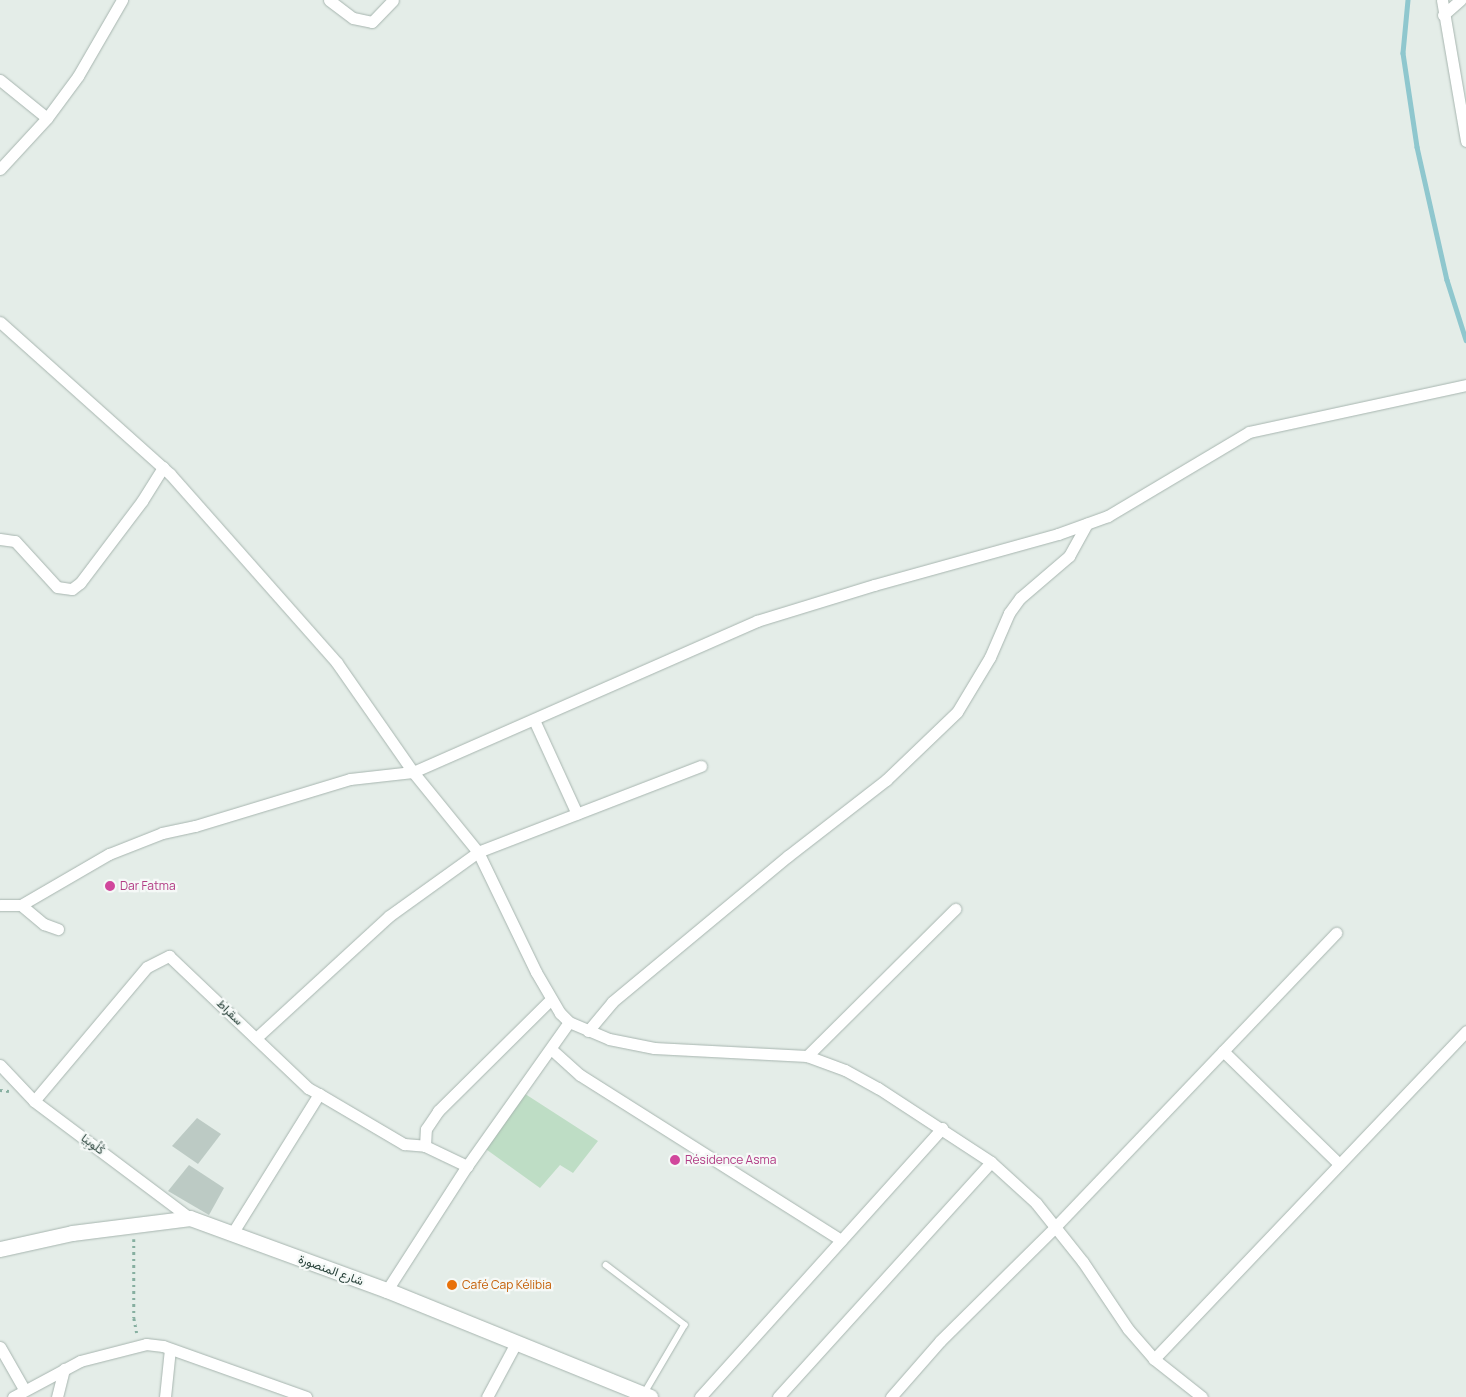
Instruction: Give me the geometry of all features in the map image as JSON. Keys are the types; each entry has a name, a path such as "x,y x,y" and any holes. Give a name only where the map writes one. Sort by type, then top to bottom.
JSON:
{"street":[{"path":"0,169 47,118 78,76 122,0"},
{"path":"329,0 353,18 372,22 393,0"},
{"path":"1442,0 1443,15 1466,142"},
{"path":"1443,15 1460,0"},
{"path":"0,80 47,118"},
{"path":"0,322 163,467 337,663 413,772 478,852 551,999 569,1022 588,1031 654,1048 807,1056 845,1070 942,1128 991,1162 1036,1203 1128,1329 1154,1358 1202,1397"},
{"path":"0,905 21,905 109,854 162,833 195,826 350,779 413,772 757,621 1087,524 1108,516 1249,432 1466,385"},
{"path":"1,536 15,541 57,587 72,589 80,583 142,501 163,467"},
{"path":"588,1031 612,1002 788,856 886,780 957,712 990,657 1009,613 1020,598 1069,556 1087,524"},
{"path":"534,720 577,814"},
{"path":"256,1038 389,916 478,852 701,766"},
{"path":"21,905 44,924 58,930"},
{"path":"807,1056 955,909"},
{"path":"891,1397 940,1341 1055,1227 1336,933"},
{"name":"سقراط","path":"34,1101 147,968 169,956 308,1088 404,1144 425,1146 467,1166"},
{"path":"425,1146 426,1129 438,1111 551,999"},
{"path":"387,1290 467,1166 569,1022"},
{"path":"1154,1358 1466,1031"},
{"path":"551,1049 580,1075 841,1240"},
{"path":"1224,1051 1339,1164"},
{"name":"كْلُوبِيَا","path":"0,1065 34,1101 190,1218"},
{"path":"233,1232 319,1094"},
{"path":"700,1397 942,1128"},
{"path":"778,1397 991,1162"},
{"name":"شارع المنصورة","path":"0,1249 72,1233 190,1218 233,1232 387,1290 647,1396"},
{"path":"487,1397 516,1343"},
{"path":"13,1397 64,1369 103,1353 139,1344 170,1349 306,1397"},
{"path":"0,1347 24,1390"},
{"path":"164,1397 170,1349"},
{"path":"57,1397 64,1369"}],"lane":[{"path":"606,1265 685,1325 647,1396"}],"path":[{"path":"134,1226 134,1318 139,1344"}],"green space":[{"path":"519,1090 598,1141 573,1173 560,1165 540,1188 483,1147"}],"building":[{"path":"197,1118 221,1134 198,1164 172,1146"},
{"path":"189,1165 224,1188 209,1215 168,1191"}],"waterway":[{"path":"1408,0 1403,53 1417,147 1447,280 1466,340"}],"place":[{"name":"Dar Fatma","path":"110,886"},
{"name":"Résidence Asma","path":"675,1160"},
{"name":"Café Cap Kélibia","path":"452,1285"}]}
